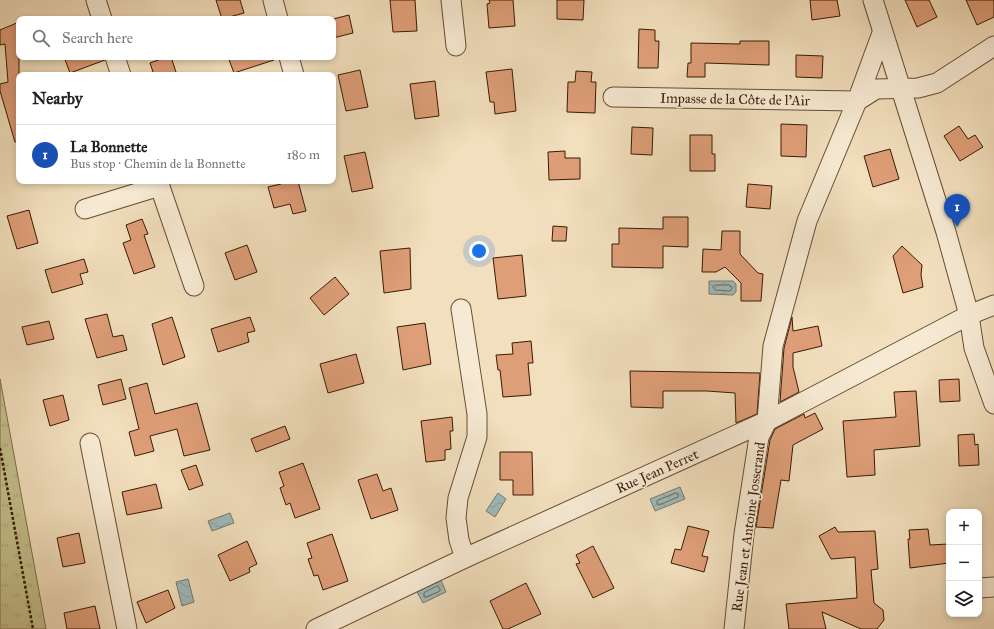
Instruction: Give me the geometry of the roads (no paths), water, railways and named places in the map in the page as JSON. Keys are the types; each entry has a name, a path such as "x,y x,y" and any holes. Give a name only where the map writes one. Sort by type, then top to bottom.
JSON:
{"street":[{"path":"96,0 101,16"},
{"path":"273,0 277,16"},
{"path":"451,0 456,46"},
{"path":"873,0 969,315 974,348 994,404"},
{"name":"Rue Jean et Antoine Josserand","path":"734,629 744,534 759,437 767,421 773,346 807,221 857,101 882,33"},
{"path":"857,101 876,89 918,88 937,83 994,46"},
{"path":"116,60 120,72"},
{"path":"290,60 293,72"},
{"name":"Impasse de la Côte de l'Air","path":"613,97 857,101"},
{"path":"85,210 159,184 194,286"},
{"name":"Rue Jean Perret","path":"316,629 465,558 767,421 969,315 994,305"},
{"path":"461,309 477,414 477,437 458,498 456,518 459,540 465,558"},
{"path":"90,443 127,629"},
{"path":"982,588 994,587"}],"water":[{"path":"709,281 733,281 736,284 736,292 733,295 709,294"},
{"path":"680,487 685,499 655,511 650,499"},
{"path":"498,493 506,499 495,517 486,511"},
{"path":"230,513 234,523 212,531 208,521"},
{"path":"188,579 194,602 182,606 176,582"},
{"path":"441,580 446,592 423,603 417,592"}],"place":[{"name":"La Bonnette","path":"957,227"}]}
